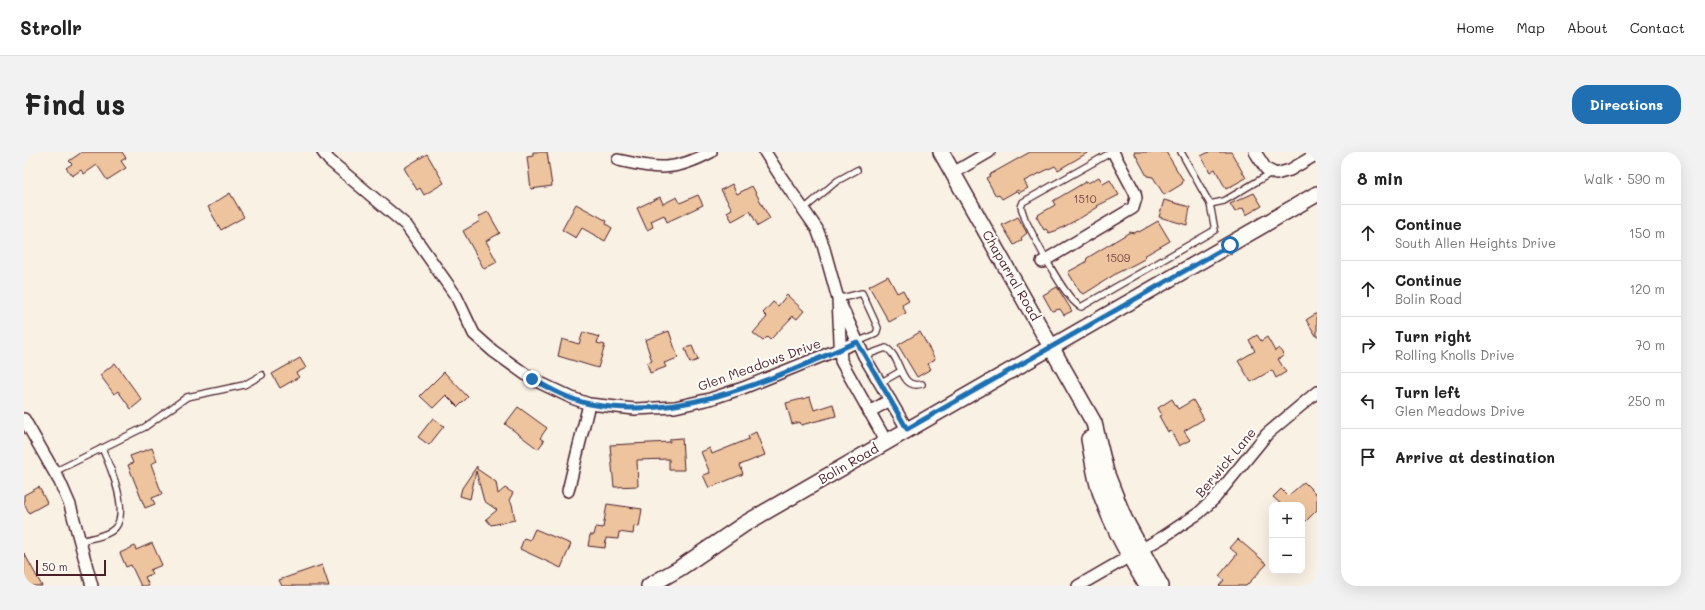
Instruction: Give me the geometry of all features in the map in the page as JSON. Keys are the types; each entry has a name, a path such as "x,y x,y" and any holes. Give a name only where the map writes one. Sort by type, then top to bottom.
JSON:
{"main road":[{"name":"Chaparral Road","path":"941,152 1082,399 1094,423 1106,472 1124,518 1147,586"},
{"name":"Bolin Road","path":"649,586 680,568 746,523 1317,194"},
{"name":"Chaparral Road","path":"1135,553 1160,586"}],"street":[{"name":"Glen Meadows Drive","path":"323,152 329,160 406,225 456,296 474,334 493,351 532,379 572,398 589,404 649,409 693,403 742,388 857,342"},
{"path":"618,160 644,166 670,168 693,161 711,152"},
{"path":"765,152 817,229 824,245 838,299 857,342 907,429"},
{"path":"953,173 989,152"},
{"path":"1044,260 1129,212 1135,203 1136,193 1112,152"},
{"path":"1254,152 1261,164 1273,174 1290,170 1317,154"},
{"path":"838,299 841,361 886,441"},
{"name":"Berwick Lane","path":"1078,586 1187,522 1208,506 1267,434 1317,392"},
{"path":"869,412 890,400"},
{"path":"568,491 589,404"},
{"path":"24,419 54,472 70,505 92,586"}],"lane":[{"path":"1112,152 1023,202 1021,208 1044,260 1067,293 1076,304 1081,307 1215,230 1210,204 1181,152"},
{"path":"804,209 837,181 857,170"},
{"path":"1210,204 1224,201 1273,174"},
{"path":"838,299 862,293 868,305 878,328 876,334 857,342"},
{"path":"864,356 886,348 891,351 906,382 912,386 922,384"},
{"path":"880,383 902,371"},
{"path":"54,472 146,427 187,397 244,385 262,375"},
{"path":"81,541 108,532 115,527 120,517 121,505 117,488 102,448"}],"building":[{"path":"82,152 122,152 126,158 121,161 126,168 107,180 97,165 84,174 81,170 72,176 66,168 72,164 69,161"},
{"path":"533,152 547,152 552,186 531,189 527,157 533,156"},
{"path":"1030,152 1089,152 1058,170 1055,166 1024,181 1028,188 1019,193 1018,190 1002,199 999,195 996,196 986,178"},
{"path":"1134,152 1166,152 1183,180 1182,184 1164,195 1153,177 1147,176"},
{"path":"1209,152 1231,152 1246,178 1226,189 1215,169 1210,172 1201,156"},
{"path":"427,154 444,183 424,195 420,188 417,190 404,168"},
{"path":"1099,177 1103,184 1110,180 1119,195 1097,206 1098,207 1082,217 1058,230 1049,233 1046,229 1044,230 1036,216 1055,205 1053,201 1087,181 1088,183"},
{"path":"732,184 737,194 752,186 770,219 758,226 750,211 732,221 727,212 732,209 721,190"},
{"path":"230,193 244,217 221,230 208,207"},
{"path":"1254,193 1262,206 1246,215 1243,208 1235,212 1230,204"},
{"path":"698,195 703,205 667,222 664,215 651,221 653,227 647,230 637,208 660,197 663,204 677,197 680,203"},
{"path":"1164,200 1190,207 1187,225 1159,217"},
{"path":"576,204 607,221 606,224 612,228 605,241 582,228 576,238 562,230"},
{"path":"488,212 500,233 486,241 497,262 484,269 463,231 480,221 478,217"},
{"path":"1018,217 1027,233 1021,238 1022,240 1014,245 1002,225"},
{"path":"1158,221 1170,241 1144,256 1146,258 1117,273 1084,294 1080,292 1068,272 1086,262 1087,258 1130,232 1139,232"},
{"path":"888,276 897,293 903,290 909,301 902,305 906,313 889,322 869,286"},
{"path":"1057,287 1072,311 1064,315 1060,309 1052,311 1043,295"},
{"path":"787,295 804,311 797,319 793,316 770,340 767,337 763,341 753,333 767,317 763,313 773,302 778,306"},
{"path":"1317,313 1317,337 1306,320"},
{"path":"669,331 678,358 664,363 666,367 650,373 647,363 652,361 645,340"},
{"path":"583,332 599,337 597,343 605,345 598,368 558,356 562,339 579,344"},
{"path":"920,332 935,359 928,364 931,369 917,377 898,345"},
{"path":"1257,335 1261,341 1267,337 1275,351 1279,348 1284,356 1278,359 1286,372 1276,378 1272,370 1251,382 1238,361 1255,351 1249,340"},
{"path":"692,346 698,360 690,363 685,348"},
{"path":"300,358 306,368 296,373 299,377 280,388 272,374"},
{"path":"115,363 142,400 131,409 118,391 114,394 100,375"},
{"path":"444,372 468,397 458,407 446,395 433,408 420,396"},
{"path":"810,397 814,410 833,404 836,416 801,425 800,422 792,424 786,403"},
{"path":"1172,399 1178,409 1193,400 1204,419 1184,431 1190,440 1179,446 1171,431 1168,432 1159,416 1162,415 1158,408"},
{"path":"518,407 547,428 540,438 544,441 538,449 505,424"},
{"path":"433,418 444,426 429,445 418,437"},
{"path":"756,432 765,455 740,465 743,474 709,488 703,475 710,473 701,452 710,448 712,454 749,439 748,436"},
{"path":"682,438 684,470 669,470 669,459 637,460 638,486 614,487 610,445 670,442 670,439"},
{"path":"152,448 157,461 151,464 162,494 152,498 155,504 145,508 128,465 133,463 130,456"},
{"path":"477,466 477,469 496,482 498,494 505,488 513,493 509,500 512,504 515,520 491,525 486,519 497,510 484,501 476,471 470,499 460,496 462,488"},
{"path":"1304,482 1317,495 1317,510 1305,522 1305,502 1279,502 1273,497 1281,489 1288,496"},
{"path":"39,487 47,503 29,513 24,503 24,495"},
{"path":"607,504 642,509 639,527 634,526 633,534 619,532 618,539 606,538 605,548 588,546 590,535 594,535 596,527 603,528"},
{"path":"535,529 571,544 561,568 520,549 524,538 530,540"},
{"path":"1238,539 1267,564 1246,586 1219,586 1224,580 1219,576 1237,554 1230,548"},
{"path":"152,543 162,565 150,570 152,574 145,577 149,586 141,586 131,565 126,567 120,553 135,546 136,550"},
{"path":"24,553 42,586 24,586"},
{"path":"322,565 329,586 282,586 279,580"}],"route":[{"path":"532,379 546,387 589,404 634,409 663,408 693,403 725,394 857,342 907,429 1230,245"}]}
